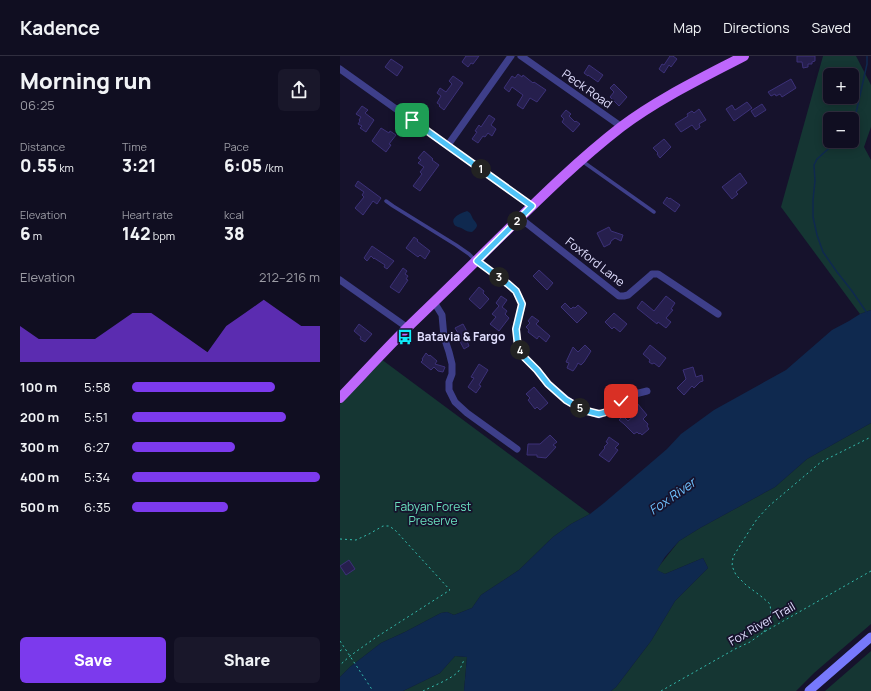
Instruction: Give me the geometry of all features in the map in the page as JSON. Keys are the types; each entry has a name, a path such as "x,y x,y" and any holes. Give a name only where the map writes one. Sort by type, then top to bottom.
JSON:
{"main road":[{"path":"340,398 434,302 581,160 622,127 650,108 680,90 744,56"},
{"path":"809,691 871,637"}],"street":[{"path":"448,145 511,56"},
{"name":"Peck Road","path":"521,56 622,127"},
{"path":"340,69 532,206"},
{"name":"Foxford Lane","path":"520,218 619,296 628,295 652,274 658,274 718,314"},
{"path":"477,261 516,291 522,304 516,329 518,347 524,357 548,384 566,400 583,410 599,414 610,411 621,401 635,394 647,391"},
{"path":"340,280 408,328"},
{"path":"434,302 442,315 444,337 452,364 449,390 455,402 467,413 516,449"}],"lane":[{"path":"581,160 654,212"},
{"path":"386,201 463,250 477,261"}],"path":[{"path":"764,632 769,622 771,613 770,604 736,575 732,566 733,557 757,519 769,506 821,462 871,437"},
{"path":"340,539 356,540 384,526 390,526 450,590 375,638 340,665"},
{"name":"Fox River Trail","path":"661,691 750,642 764,632 871,571"},
{"path":"340,641 373,691"},
{"path":"340,646 341,650 344,648"},
{"path":"423,691 452,677 458,672 464,660"}],"green space":[{"path":"823,56 856,56 871,85 871,127 864,147 871,160 871,310 860,314 781,207"},
{"name":"Fabyan Forest Preserve","path":"381,359 590,514 571,524 553,537 519,570 481,595 472,608 454,615 447,612 441,613 381,643 350,667 340,677 340,404"},
{"path":"871,423 871,624 814,673 796,691 611,691 616,687 651,641 675,601 708,568 703,558 665,574 656,570 679,541 775,487 807,459"},
{"path":"871,651 871,691 825,691"},
{"path":"455,656 467,657 464,691 403,691 440,673"}],"water":[{"path":"467,211 477,224 477,227 472,232 455,226 453,222 455,217"},
{"name":"Fox River","path":"871,310 871,423 807,459 775,487 679,541 665,557 657,570 665,574 703,558 708,568 675,601 651,641 616,687 611,691 464,691 467,657 455,656 440,673 403,691 340,691 340,677 350,667 381,643 441,613 447,612 454,615 472,608 481,595 519,570 553,537 571,524 590,514 604,503 667,449 681,434 714,410 786,370 832,330 860,314"}],"building":[{"path":"466,56 479,56 473,64 471,63 468,67 462,62"},
{"path":"670,56 677,59 671,67 669,65 664,73 659,69 662,64 664,65"},
{"path":"797,56 815,56 815,61 812,62 812,64 808,64 808,67 803,68 802,62 797,62"},
{"path":"391,59 403,67 397,76 385,67"},
{"path":"589,65 603,75 598,82 584,73"},
{"path":"518,74 522,77 523,75 533,83 534,82 546,90 537,102 530,98 523,109 517,105 523,95 512,87 509,92 504,88 512,76 515,78"},
{"path":"453,76 463,83 444,110 437,103 441,96 437,93 440,88 446,92 452,84 449,81"},
{"path":"791,79 796,88 782,97 780,94 771,96 768,92"},
{"path":"614,84 627,97 619,106 610,97 614,92 610,88"},
{"path":"747,102 752,108 734,121 726,109 732,105 735,110"},
{"path":"762,104 766,110 755,117 751,111"},
{"path":"362,106 368,110 365,113 374,120 366,132 360,128 362,126 358,124 361,117 356,114"},
{"path":"699,109 706,120 699,124 700,127 696,130 692,125 681,132 675,124 688,116 687,114 692,111 694,113"},
{"path":"566,110 571,114 569,116 575,122 576,121 580,124 573,132 562,122 564,119 561,116"},
{"path":"489,115 495,119 491,125 496,129 492,136 488,133 485,137 483,136 478,143 472,139 477,132 475,131 479,125 481,127"},
{"path":"381,128 396,135 389,144 391,145 386,152 372,141"},
{"path":"664,139 671,147 660,158 657,154 658,153 653,148"},
{"path":"424,151 439,165 420,191 413,186 422,174 420,172 424,167 418,163 421,160 418,158"},
{"path":"740,173 747,183 736,192 738,194 732,199 722,187"},
{"path":"358,181 381,198 377,204 373,201 363,215 355,208 364,197 362,195 364,192 355,186"},
{"path":"667,197 680,205 675,212 663,203"},
{"path":"609,227 611,231 623,235 621,241 615,238 610,244 604,247 597,233"},
{"path":"414,237 430,251 425,259 420,255 418,257 406,248"},
{"path":"372,246 394,261 387,269 384,267 385,265 371,256 367,261 364,258"},
{"path":"403,268 407,271 405,274 408,276 406,279 408,280 399,293 390,287"},
{"path":"539,270 553,283 547,290 533,276"},
{"path":"479,287 484,291 483,293 489,299 480,309 469,299"},
{"path":"501,296 507,300 502,307 507,311 505,314 509,318 499,331 490,324 496,317 492,314 499,306 496,303"},
{"path":"666,296 675,303 671,309 673,310 666,318 671,322 666,328 658,322 657,324 637,308 642,301 654,311"},
{"path":"565,303 571,309 578,305 587,313 577,323 561,307"},
{"path":"614,313 627,324 620,332 614,327 612,329 605,322"},
{"path":"532,316 539,321 536,324 550,336 546,342 539,336 537,339 528,332 529,330 526,327 530,323 528,321"},
{"path":"359,324 372,334 365,342 360,339 361,337 354,331"},
{"path":"463,324 471,339 467,341 469,346 464,349 456,334 458,333 455,328"},
{"path":"585,345 591,351 584,362 581,365 578,363 573,371 567,368 569,363 566,362 573,347 578,352"},
{"path":"650,345 666,358 659,367 654,363 652,364 649,362 650,360 643,354"},
{"path":"426,353 437,361 435,364 445,367 443,372 438,371 434,367 431,370 421,362"},
{"path":"479,364 488,370 476,393 468,387 474,378 471,377"},
{"path":"693,367 696,377 702,375 703,381 694,388 692,386 684,395 677,388 686,379 683,370"},
{"path":"534,387 548,403 540,410 537,407 535,409 528,400 530,398 526,394"},
{"path":"637,403 647,415 643,419 648,424 647,426 649,429 642,435 637,432 634,434 619,420 623,416 628,421 637,413 632,408"},
{"path":"550,435 557,442 553,445 556,447 546,458 537,457 537,455 527,455 528,444 540,444"},
{"path":"609,437 619,444 615,448 618,450 609,462 599,455 608,443 606,442"},
{"path":"349,560 355,569 346,575 340,566"}],"waterway":[{"path":"856,112 867,64 867,56"},
{"path":"829,148 817,159 814,165 815,181 813,217 817,235 823,252 867,313"}],"place":[{"name":"Batavia & Fargo","path":"405,337"}],"route":[{"path":"412,120 532,206 477,261 508,284 516,291 520,298 522,304 516,329 518,347 524,357 548,384 566,400 583,410 599,414 610,411 621,401"}]}
